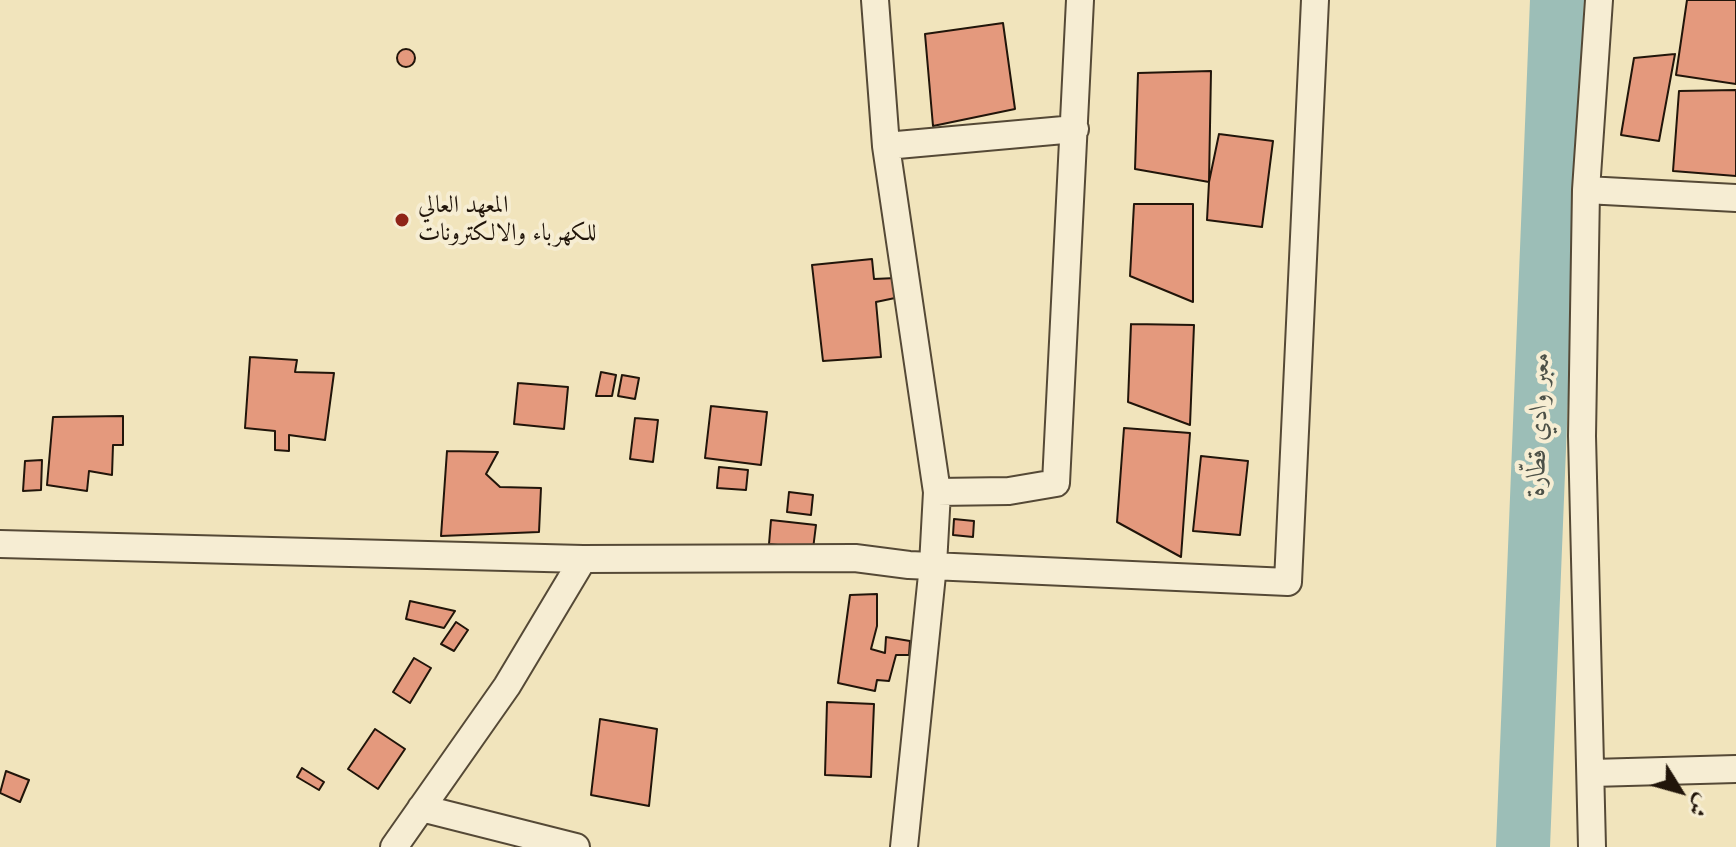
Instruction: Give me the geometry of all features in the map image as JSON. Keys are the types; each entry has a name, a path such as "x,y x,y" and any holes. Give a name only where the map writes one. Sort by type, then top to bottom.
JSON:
{"street":[{"path":"875,0 886,146 937,492 933,565 904,847"},
{"path":"937,492 1009,491 1056,483 1066,226 1075,129 1080,0"},
{"path":"0,544 583,559 855,558 933,565 1288,582 1315,0"},
{"path":"1592,847 1582,436 1586,190 1599,0"},
{"path":"886,146 1075,129"},
{"path":"1586,190 1736,198"},
{"path":"394,847 507,686 583,559"},
{"path":"1592,773 1736,769"},
{"path":"421,808 576,847"}],"building":[{"path":"1687,0 1736,0 1736,84 1676,75"},
{"path":"1003,23 1015,109 933,126 925,34"},
{"path":"406,49 415,58 406,67 397,58"},
{"path":"1675,54 1659,141 1621,135 1634,58"},
{"path":"1211,71 1209,182 1135,169 1138,73"},
{"path":"1736,90 1736,176 1673,171 1679,91"},
{"path":"1219,134 1273,141 1262,227 1207,220 1209,182"},
{"path":"1134,204 1193,204 1193,302 1130,276"},
{"path":"872,259 874,279 896,278 895,298 876,302 881,357 823,361 812,265"},
{"path":"1131,324 1194,325 1190,425 1128,402"},
{"path":"250,357 297,360 295,372 334,373 325,440 289,435 289,451 275,450 275,431 245,428"},
{"path":"601,372 616,375 612,396 596,396"},
{"path":"622,375 639,378 635,399 618,396"},
{"path":"518,383 568,387 564,429 514,424"},
{"path":"711,406 767,412 761,465 705,458"},
{"path":"123,416 123,445 113,445 112,475 89,471 87,491 47,485 53,417"},
{"path":"635,418 658,420 653,462 630,459"},
{"path":"1124,428 1190,433 1181,557 1117,522"},
{"path":"447,451 498,452 486,474 500,487 541,488 539,532 441,536"},
{"path":"1201,456 1248,461 1240,535 1193,531"},
{"path":"42,460 41,490 23,491 25,461"},
{"path":"719,467 748,470 746,490 717,488"},
{"path":"789,492 813,495 811,515 787,512"},
{"path":"954,519 974,521 973,537 953,535"},
{"path":"771,520 816,525 813,549 769,544"},
{"path":"877,594 877,626 871,649 885,653 886,637 910,641 909,655 896,655 889,681 877,680 875,691 838,683 850,595"},
{"path":"410,601 455,611 444,628 406,619"},
{"path":"456,622 468,630 454,651 441,644"},
{"path":"414,658 431,668 410,703 393,692"},
{"path":"827,702 874,704 871,777 825,775"},
{"path":"600,719 657,729 649,806 591,795"},
{"path":"375,729 405,749 378,789 348,769"},
{"path":"302,768 324,782 319,790 297,777"},
{"path":"6,771 29,780 20,802 0,793"}],"waterway":[{"name":"معبر وادي قطّارة","path":"1523,847 1557,0"}],"place":[{"name":"المعهد العالي للكهرباء والالكترونات","path":"402,220"}]}
